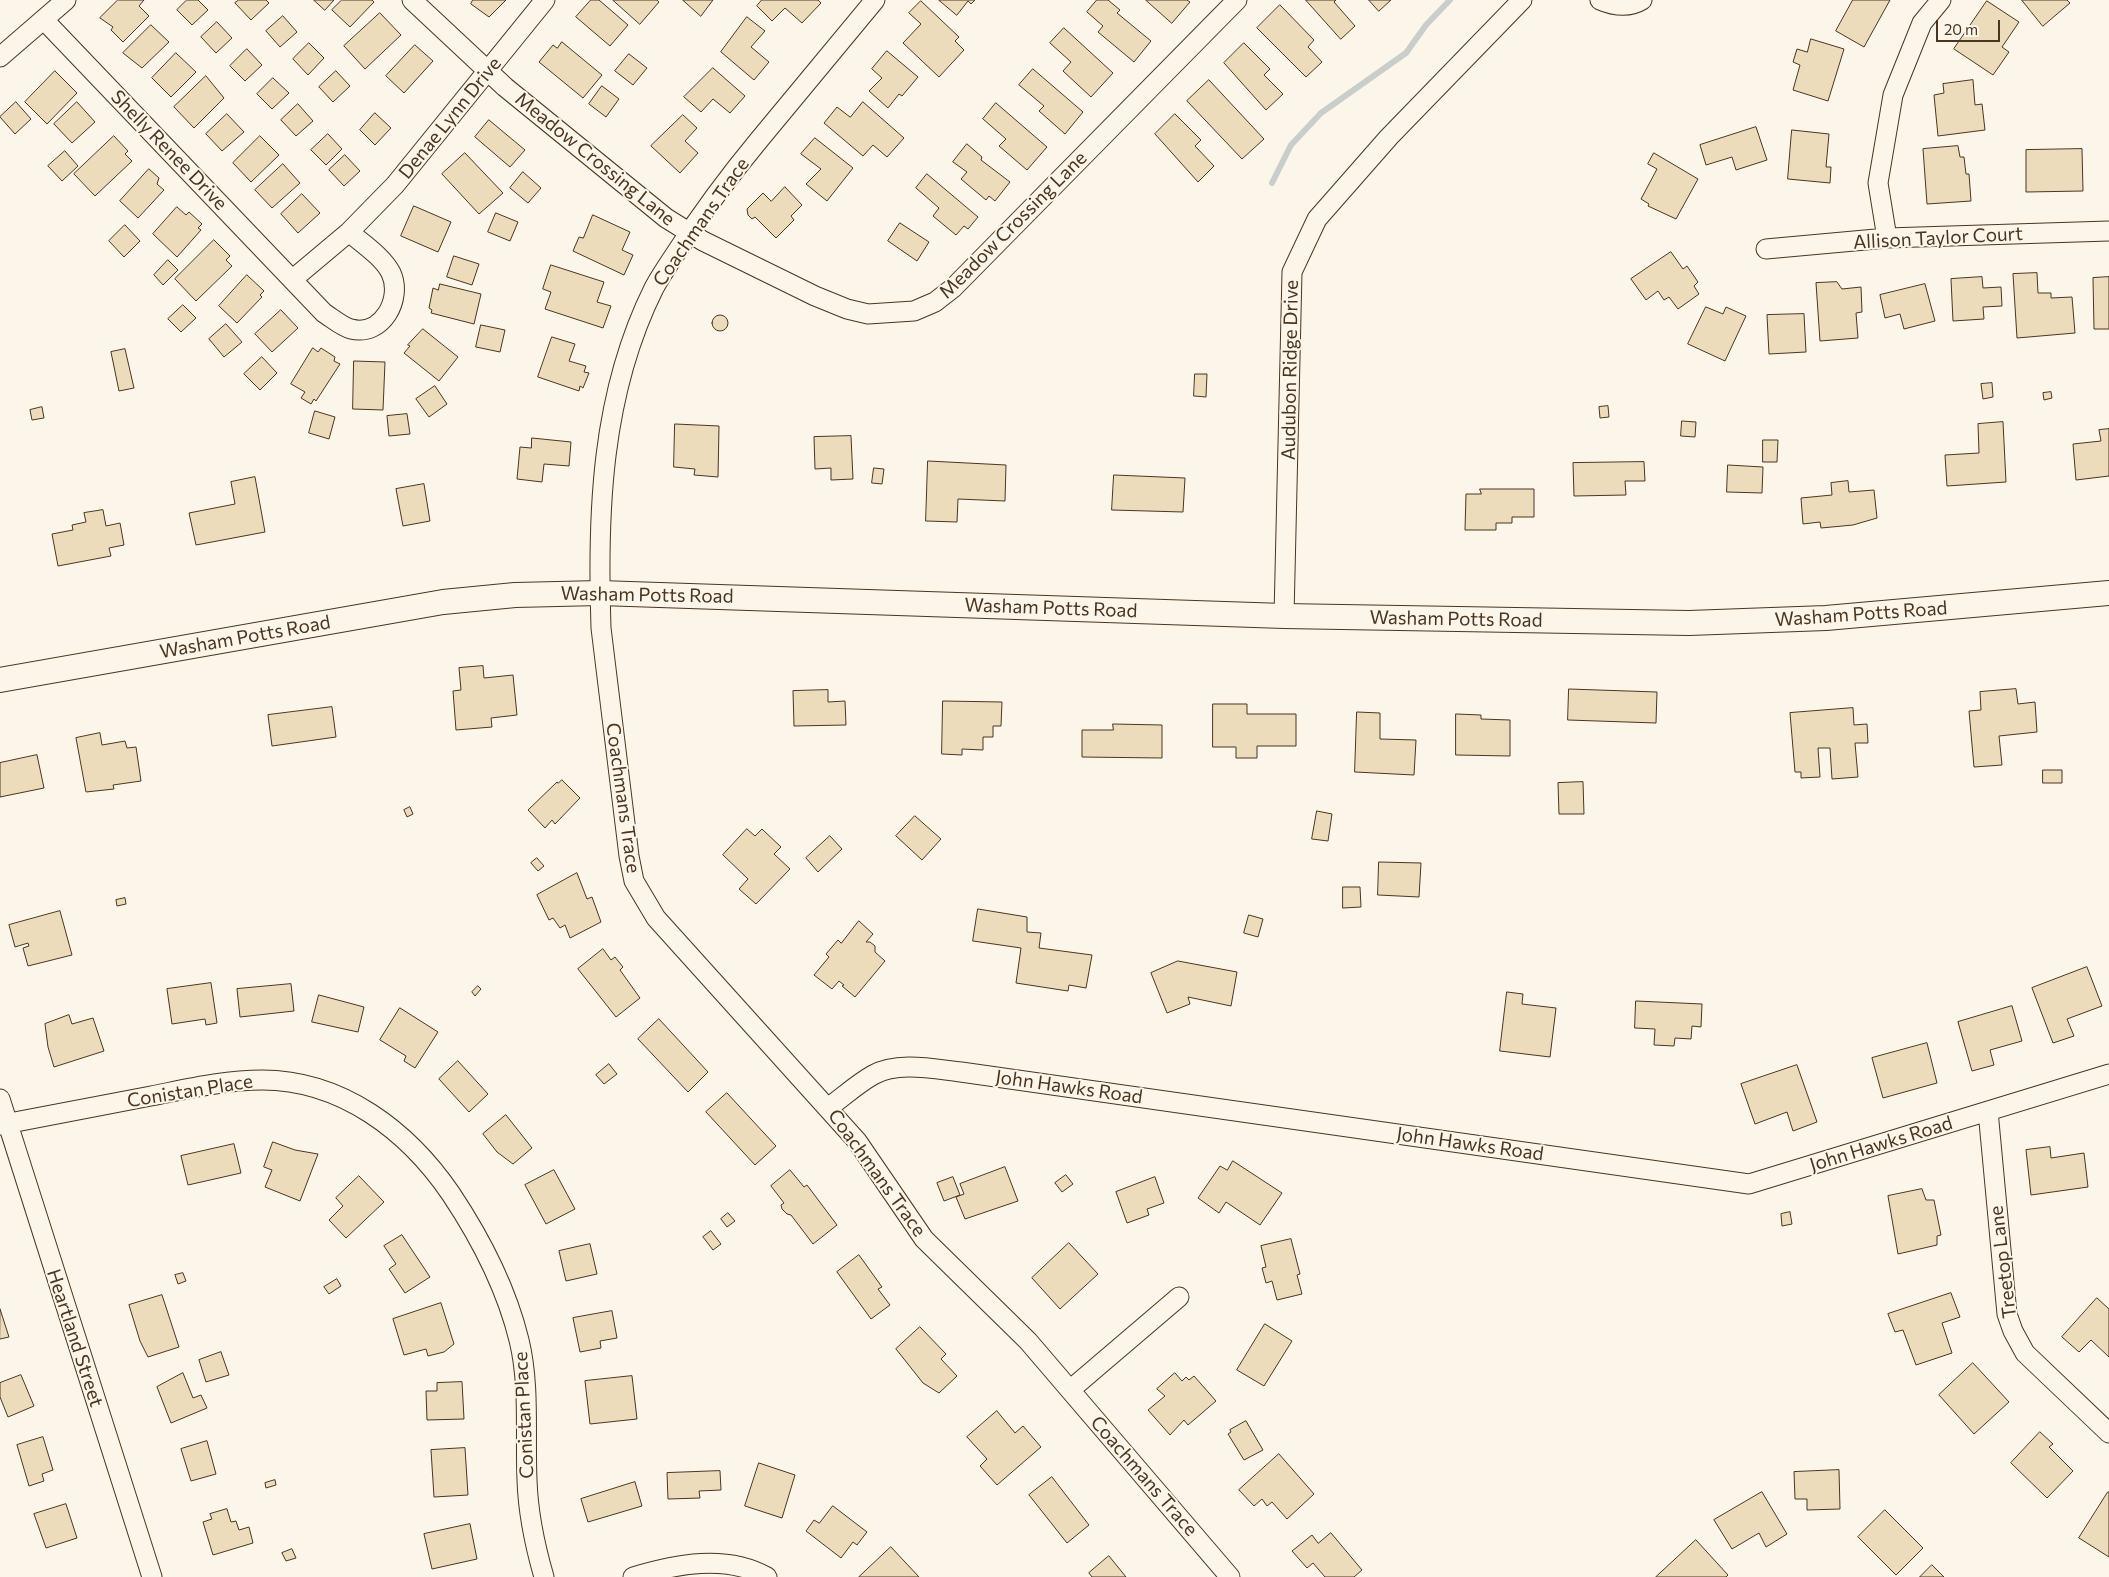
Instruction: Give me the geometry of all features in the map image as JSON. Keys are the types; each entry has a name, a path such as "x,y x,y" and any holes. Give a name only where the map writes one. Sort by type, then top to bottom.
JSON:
{"street":[{"path":"0,57 66,0"},
{"name":"Meadow Crossing Lane","path":"412,0 488,72 666,218 689,233 847,309 868,314 914,311 935,302 983,260 1237,0"},
{"name":"Denae Lynn Drive","path":"293,279 349,232 395,185 546,0"},
{"name":"Coachmans Trace","path":"875,0 736,168 689,233 655,286 645,308 629,351 615,398 604,469 600,628 628,856 634,881 656,918 829,1107 874,1164 924,1239 1028,1341 1230,1577"},
{"name":"Audubon Ridge Drive","path":"1284,616 1292,272 1317,219 1390,137 1522,0"},
{"path":"1600,0 1609,4 1624,6 1642,0"},
{"path":"1887,238 1878,183 1893,94 1922,23 1941,0"},
{"name":"Shelly Renee Drive","path":"44,20 293,279"},
{"name":"Allison Taylor Court","path":"1766,249 1887,238 2109,231"},
{"path":"293,279 324,312 349,329 362,331 377,326 387,315 396,290 391,272 379,258 349,232"},
{"name":"Washam Potts Road","path":"0,680 443,602 515,595 600,593 1284,616 1689,623 1764,622 1897,613 2109,593"},
{"name":"John Hawks Road","path":"829,1107 874,1074 897,1068 920,1068 961,1072 1749,1184 2109,1074"},
{"name":"Conistan Place","path":"4,1124 170,1093 261,1080 296,1084 335,1095 369,1112 399,1134 429,1165 472,1226 494,1267 509,1305 519,1341 524,1374 529,1508 544,1577"},
{"name":"Heartland Street","path":"0,1099 4,1124 152,1577"},
{"name":"Treetop Lane","path":"1988,1111 2007,1314 2013,1331 2025,1353 2109,1433"},
{"path":"1070,1390 1179,1297"},
{"path":"633,1577 689,1563 730,1566 767,1577"}],"building":[{"path":"118,0 144,0 139,6 149,16 123,42 111,30 113,27 100,18"},
{"path":"187,0 198,0 208,10 192,25 177,10"},
{"path":"239,0 266,0 269,3 251,20 235,3"},
{"path":"314,0 334,0 325,10"},
{"path":"342,0 372,0 374,2 350,27 332,10"},
{"path":"473,0 506,0 489,17 471,4"},
{"path":"591,0 599,0 628,25 610,46 576,17"},
{"path":"613,0 657,0 659,2 640,24"},
{"path":"683,0 713,0 701,16"},
{"path":"762,0 818,0 821,3 802,23 785,8 772,21 757,6"},
{"path":"939,0 975,0 971,4 968,1 957,15"},
{"path":"1097,0 1108,0 1120,10 1117,13 1151,41 1134,62 1098,32 1103,26 1087,12"},
{"path":"1146,0 1187,0 1190,2 1172,23"},
{"path":"1306,0 1336,0 1334,2 1355,26 1341,39"},
{"path":"1369,0 1391,0 1379,11"},
{"path":"1853,0 1890,0 1864,47 1836,31"},
{"path":"2022,0 2067,0 2070,3 2043,26"},
{"path":"921,1 959,37 955,41 964,50 939,77 903,43 921,24 909,13"},
{"path":"1987,1 2019,22 2002,47 2009,52 1993,75 1954,49"},
{"path":"1280,5 1314,40 1308,47 1322,62 1306,77 1257,28"},
{"path":"380,13 401,35 365,69 344,46"},
{"path":"283,16 297,32 280,47 266,31"},
{"path":"747,17 765,31 751,47 769,62 754,80 721,52"},
{"path":"217,22 232,38 216,53 201,37"},
{"path":"151,25 169,42 142,68 123,53"},
{"path":"1064,28 1113,73 1091,97 1063,71 1071,62 1050,43"},
{"path":"1811,39 1844,49 1828,101 1793,90 1800,65 1793,62 1797,49 1807,52"},
{"path":"562,42 602,75 583,98 539,62 553,45 557,48"},
{"path":"309,43 324,58 308,75 293,59"},
{"path":"1244,43 1270,69 1264,75 1283,94 1266,110 1224,63"},
{"path":"415,45 433,61 404,93 386,76"},
{"path":"247,49 262,65 245,81 230,66"},
{"path":"887,51 918,77 902,96 899,94 888,108 869,91 882,78 872,69"},
{"path":"176,53 196,72 171,97 152,78"},
{"path":"629,54 647,68 633,85 615,71"},
{"path":"713,68 745,96 730,113 713,99 701,112 684,97"},
{"path":"1033,69 1083,112 1065,134 1039,111 1044,106 1019,85"},
{"path":"55,71 77,93 47,124 25,102"},
{"path":"336,71 350,86 333,102 319,87"},
{"path":"206,76 224,98 194,128 174,107"},
{"path":"273,78 289,93 272,109 257,94"},
{"path":"1209,80 1264,139 1242,159 1187,101"},
{"path":"1973,80 1975,105 1982,104 1985,130 1938,136 1934,95 1944,93 1943,84"},
{"path":"602,86 619,99 606,117 589,104"},
{"path":"16,102 31,119 15,134 0,117"},
{"path":"77,102 95,122 72,143 54,124"},
{"path":"863,102 904,138 887,157 873,145 863,156 824,123 837,107 850,117"},
{"path":"996,103 1047,147 1027,170 999,146 1006,139 983,119"},
{"path":"298,104 313,121 296,136 281,120"},
{"path":"375,113 391,128 375,145 360,130"},
{"path":"227,114 244,132 222,151 206,134"},
{"path":"1175,114 1201,140 1195,146 1214,166 1198,182 1155,134"},
{"path":"683,115 697,128 685,141 698,153 680,173 651,146"},
{"path":"489,120 525,150 510,167 475,137"},
{"path":"1756,127 1767,160 1736,170 1732,157 1706,165 1700,145"},
{"path":"1792,130 1829,134 1826,167 1831,167 1830,183 1788,179"},
{"path":"328,134 342,149 326,165 311,150"},
{"path":"114,136 128,151 125,154 132,161 95,196 74,174"},
{"path":"260,136 279,155 251,182 233,163"},
{"path":"815,138 853,168 827,201 806,184 821,169 801,154"},
{"path":"967,144 982,157 981,160 1010,182 995,201 989,196 986,200 961,179 967,172 953,162"},
{"path":"1958,146 1960,157 1964,157 1966,174 1969,174 1971,201 1927,204 1923,149"},
{"path":"2082,149 2083,191 2026,192 2026,150"},
{"path":"65,151 78,166 62,181 48,166"},
{"path":"465,153 503,193 479,214 442,174"},
{"path":"1654,153 1698,179 1676,219 1648,206 1649,204 1641,199 1657,169 1648,164"},
{"path":"345,155 360,171 344,186 329,170"},
{"path":"283,164 300,183 272,208 255,190"},
{"path":"149,169 159,178 157,184 164,190 138,218 120,201"},
{"path":"523,172 541,188 528,203 510,188"},
{"path":"927,174 978,217 968,229 964,226 956,235 933,216 939,208 916,188"},
{"path":"785,187 802,205 791,216 794,220 776,238 755,217 752,219 748,215 747,209 763,193 771,201"},
{"path":"302,194 320,213 298,233 281,214"},
{"path":"414,206 451,222 438,252 401,236"},
{"path":"177,207 186,215 189,212 202,224 198,228 201,230 177,257 153,234"},
{"path":"496,213 518,222 510,241 488,232"},
{"path":"593,215 630,232 622,250 633,255 624,275 573,251 579,237 583,238"},
{"path":"900,223 929,242 917,261 888,241"},
{"path":"125,225 140,241 124,257 109,241"},
{"path":"214,240 230,256 226,260 232,266 196,301 175,279"},
{"path":"1671,252 1683,269 1687,266 1698,282 1694,286 1699,294 1678,309 1669,297 1664,300 1658,291 1646,300 1631,279"},
{"path":"454,256 479,264 472,285 447,277"},
{"path":"168,260 178,270 163,285 154,275"},
{"path":"551,265 604,282 597,302 611,306 603,328 545,309 551,292 543,289"},
{"path":"2037,273 2038,293 2051,293 2051,298 2072,297 2075,333 2017,338 2013,274"},
{"path":"247,275 264,291 260,295 262,297 237,323 219,306"},
{"path":"1982,277 1983,288 2001,287 2002,306 1983,307 1984,319 1953,321 1951,279"},
{"path":"2109,277 2109,329 2094,329 2093,278"},
{"path":"1837,282 1842,289 1861,287 1862,312 1856,313 1858,338 1820,341 1816,283"},
{"path":"440,284 481,294 474,324 431,313 432,310 429,308 433,288 438,290"},
{"path":"1925,284 1935,321 1904,329 1900,314 1885,318 1880,295"},
{"path":"183,305 196,318 181,332 168,319"},
{"path":"1706,307 1723,314 1726,307 1746,316 1725,361 1688,344"},
{"path":"281,310 298,328 272,352 255,334"},
{"path":"1804,314 1806,352 1769,354 1767,315"},
{"path":"717,315 723,315 728,320 726,329 717,331 712,326 712,320"},
{"path":"226,324 242,342 224,357 209,339"},
{"path":"481,325 505,330 500,352 476,347"},
{"path":"423,329 458,357 439,381 404,353 410,346 408,345"},
{"path":"552,337 575,344 569,361 586,366 584,372 589,373 583,388 580,386 579,391 538,377"},
{"path":"313,348 318,352 321,348 335,357 334,361 340,364 316,401 314,399 311,404 301,398 305,392 291,384"},
{"path":"125,349 134,388 119,391 111,352"},
{"path":"262,357 277,373 260,390 244,374"},
{"path":"354,361 385,362 383,410 353,409"},
{"path":"1195,374 1207,374 1206,397 1194,396"},
{"path":"1992,383 1993,397 1983,399 1981,384"},
{"path":"435,386 447,404 429,417 416,399"},
{"path":"2051,392 2052,398 2044,400 2043,393"},
{"path":"1608,406 1609,417 1600,418 1599,407"},
{"path":"42,407 44,418 32,420 30,410"},
{"path":"315,411 335,417 329,439 309,433"},
{"path":"407,414 410,434 389,436 387,416"},
{"path":"1682,421 1696,422 1695,437 1681,436"},
{"path":"2003,422 2006,482 1947,486 1945,455 1979,453 1978,424"},
{"path":"675,424 719,426 718,477 694,475 695,469 674,467"},
{"path":"2109,429 2109,476 2076,480 2073,444 2101,441 2099,430"},
{"path":"851,436 853,479 831,480 831,468 815,469 814,437"},
{"path":"532,438 571,442 569,466 544,464 542,482 517,479 520,447 531,448"},
{"path":"1763,440 1778,440 1777,462 1763,462"},
{"path":"928,461 1006,465 1005,501 958,499 957,522 926,521"},
{"path":"1644,462 1645,481 1625,481 1626,495 1574,496 1573,463"},
{"path":"1728,465 1763,467 1762,493 1727,492"},
{"path":"874,468 884,469 882,484 872,483"},
{"path":"1114,475 1185,478 1183,512 1112,510"},
{"path":"255,477 265,532 196,545 189,513 235,504 231,482"},
{"path":"1848,481 1849,492 1874,490 1877,518 1853,525 1821,528 1820,522 1803,524 1801,498 1832,495 1831,483"},
{"path":"424,484 430,521 403,526 396,489"},
{"path":"1480,489 1534,489 1534,517 1512,517 1512,523 1496,523 1496,530 1465,530 1466,494 1481,494"},
{"path":"103,510 106,526 120,523 124,545 109,548 111,556 58,566 52,534 73,530 72,525 86,522 84,513"},
{"path":"483,666 484,678 513,675 517,715 491,718 492,727 456,730 453,691 461,690 459,668"},
{"path":"1569,689 1657,692 1656,723 1568,720"},
{"path":"2016,689 2018,704 2035,702 2037,732 1999,736 2002,765 1974,767 1969,711 1981,710 1980,692"},
{"path":"828,690 828,702 845,701 846,725 794,726 793,691"},
{"path":"943,701 1002,702 1001,726 993,726 993,737 983,737 983,750 962,749 962,755 942,754"},
{"path":"1213,704 1247,704 1247,714 1296,714 1296,746 1257,746 1257,758 1236,758 1236,747 1213,747"},
{"path":"332,707 336,737 272,746 268,715"},
{"path":"1853,708 1854,725 1867,724 1868,743 1855,743 1858,777 1832,779 1830,748 1818,748 1820,777 1801,778 1801,772 1795,772 1790,713"},
{"path":"1357,712 1380,713 1380,739 1416,740 1414,775 1355,772"},
{"path":"1456,714 1481,715 1481,719 1510,720 1510,756 1456,755"},
{"path":"1113,724 1162,725 1162,758 1082,757 1082,730 1113,730"},
{"path":"100,733 102,745 125,741 127,748 136,747 141,781 113,785 114,789 86,792 76,738"},
{"path":"37,755 44,788 0,797 0,763"},
{"path":"2043,770 2062,770 2062,783 2043,783"},
{"path":"562,780 580,798 555,824 552,820 545,828 528,810 557,782"},
{"path":"1583,782 1584,814 1559,814 1558,783"},
{"path":"410,807 413,814 407,817 404,810"},
{"path":"1317,811 1332,814 1328,841 1312,839"},
{"path":"915,816 941,839 922,860 896,836"},
{"path":"747,829 755,836 762,829 781,847 774,854 790,869 756,904 739,889 748,879 723,855"},
{"path":"830,836 842,849 818,872 806,858"},
{"path":"537,858 544,866 538,871 531,863"},
{"path":"1379,862 1421,863 1419,897 1378,895"},
{"path":"577,873 587,899 592,897 601,922 570,938 565,925 560,928 553,918 549,920 537,895"},
{"path":"1343,887 1360,887 1361,907 1343,908"},
{"path":"125,898 126,904 117,906 116,900"},
{"path":"978,909 1027,917 1027,932 1041,933 1039,948 1092,955 1086,988 1069,985 1068,991 1016,983 1021,948 973,941"},
{"path":"60,911 72,955 28,966 23,948 29,946 28,943 15,947 9,925"},
{"path":"1249,915 1263,919 1258,937 1244,933"},
{"path":"859,921 873,934 866,942 870,942 875,946 875,952 885,961 855,997 839,981 832,989 814,975 829,957 826,954 838,940 841,943"},
{"path":"603,949 611,960 615,957 623,967 620,970 640,998 616,1017 578,969"},
{"path":"1178,961 1237,972 1231,1006 1188,997 1190,1004 1167,1013 1151,973"},
{"path":"2087,967 2102,1006 2067,1019 2074,1036 2053,1043 2032,988"},
{"path":"211,983 217,1023 206,1025 205,1019 172,1024 167,989"},
{"path":"291,984 294,1011 240,1017 237,989"},
{"path":"478,986 481,989 475,996 472,992"},
{"path":"1507,992 1523,994 1522,1004 1556,1008 1550,1057 1500,1051"},
{"path":"319,995 364,1007 358,1032 312,1022"},
{"path":"1636,1001 1702,1004 1701,1027 1692,1026 1691,1039 1675,1038 1674,1046 1654,1045 1655,1029 1635,1028"},
{"path":"2012,1006 2022,1041 1990,1050 1994,1065 1972,1071 1958,1022"},
{"path":"400,1008 438,1032 415,1068 404,1061 406,1056 380,1040"},
{"path":"69,1015 72,1024 93,1018 104,1051 54,1067 48,1047 45,1024"},
{"path":"659,1019 708,1072 688,1092 638,1039"},
{"path":"1927,1043 1937,1083 1883,1098 1872,1058"},
{"path":"458,1061 488,1094 469,1112 439,1079"},
{"path":"609,1064 617,1074 604,1084 596,1075"},
{"path":"1797,1065 1817,1122 1793,1131 1787,1112 1755,1124 1741,1084"},
{"path":"727,1093 776,1146 755,1165 706,1112"},
{"path":"506,1115 532,1148 513,1164 497,1152 483,1134"},
{"path":"273,1142 295,1150 318,1154 300,1201 265,1187 272,1170 264,1167"},
{"path":"234,1144 241,1173 188,1185 181,1156"},
{"path":"2050,1147 2051,1158 2084,1153 2088,1187 2031,1195 2026,1150"},
{"path":"1233,1161 1282,1193 1260,1225 1226,1202 1219,1213 1198,1198 1220,1166 1227,1170"},
{"path":"1005,1167 1018,1201 965,1219 956,1197 964,1194 960,1184"},
{"path":"554,1170 575,1209 546,1224 525,1185"},
{"path":"790,1170 804,1187 807,1185 837,1225 813,1244 791,1215 782,1209 781,1205 784,1203 771,1186"},
{"path":"1066,1175 1073,1184 1062,1192 1055,1183"},
{"path":"359,1176 384,1202 346,1238 329,1220 343,1206 336,1198"},
{"path":"953,1177 960,1195 944,1201 937,1183"},
{"path":"1155,1177 1164,1203 1147,1209 1149,1215 1127,1223 1116,1192"},
{"path":"1922,1189 1926,1200 1934,1200 1941,1235 1937,1236 1937,1245 1898,1254 1888,1196"},
{"path":"1790,1212 1792,1224 1782,1226 1781,1214"},
{"path":"728,1213 735,1221 727,1227 721,1219"},
{"path":"711,1231 721,1244 713,1250 703,1237"},
{"path":"402,1235 430,1277 405,1293 389,1269 396,1264 384,1246"},
{"path":"1291,1239 1300,1274 1297,1275 1302,1294 1277,1300 1272,1281 1266,1283 1262,1268 1266,1267 1261,1246"},
{"path":"1069,1243 1098,1274 1060,1309 1032,1278"},
{"path":"590,1244 597,1274 566,1281 559,1251"},
{"path":"859,1255 882,1287 878,1289 890,1305 871,1319 837,1272"},
{"path":"183,1273 186,1281 178,1284 175,1275"},
{"path":"337,1279 341,1286 329,1294 324,1287"},
{"path":"1951,1293 1960,1317 1942,1323 1952,1353 1916,1365 1903,1330 1895,1332 1888,1314"},
{"path":"162,1295 179,1347 148,1357 140,1341 129,1305"},
{"path":"2097,1298 2109,1309 2109,1357 2091,1340 2079,1352 2062,1337"},
{"path":"441,1303 454,1344 444,1352 428,1356 426,1349 404,1355 393,1319"},
{"path":"0,1309 9,1337 0,1339"},
{"path":"612,1311 617,1338 600,1341 601,1348 580,1352 573,1318"},
{"path":"1265,1324 1292,1341 1264,1386 1237,1370"},
{"path":"920,1327 946,1354 941,1359 957,1376 939,1393 923,1383 896,1349"},
{"path":"221,1352 229,1375 206,1382 199,1360"},
{"path":"1973,1363 2009,1402 1974,1434 1939,1395"},
{"path":"183,1373 193,1398 201,1395 207,1408 171,1423 157,1387"},
{"path":"1175,1373 1182,1381 1186,1377 1189,1380 1194,1376 1216,1401 1188,1425 1184,1420 1170,1435 1148,1410 1165,1396 1157,1389"},
{"path":"21,1375 34,1406 8,1417 0,1397 0,1383"},
{"path":"632,1376 637,1419 590,1424 585,1381"},
{"path":"462,1382 464,1419 427,1420 426,1391 437,1391 437,1383"},
{"path":"997,1411 1015,1433 1023,1426 1041,1447 997,1485 980,1466 987,1459 967,1437"},
{"path":"1246,1421 1263,1450 1244,1460 1228,1434 1231,1432 1230,1430"},
{"path":"2040,1432 2053,1444 2049,1447 2073,1471 2047,1498 2011,1463"},
{"path":"43,1437 53,1470 42,1474 44,1481 29,1486 17,1445"},
{"path":"207,1441 216,1474 191,1481 181,1449"},
{"path":"465,1448 468,1495 434,1497 431,1450"},
{"path":"1279,1454 1314,1494 1287,1519 1272,1502 1267,1506 1262,1499 1254,1506 1239,1490"},
{"path":"759,1463 795,1475 782,1518 745,1506"},
{"path":"1839,1470 1840,1509 1807,1510 1807,1499 1795,1499 1794,1472"},
{"path":"720,1471 721,1490 699,1491 700,1498 668,1499 667,1473"},
{"path":"1052,1477 1089,1525 1067,1543 1029,1495"},
{"path":"275,1480 276,1485 266,1488 265,1483"},
{"path":"635,1482 642,1506 588,1522 581,1499"},
{"path":"1762,1492 1787,1534 1766,1547 1759,1533 1732,1549 1714,1520"},
{"path":"2109,1492 2109,1557 2079,1538"},
{"path":"66,1504 77,1538 46,1548 34,1514"},
{"path":"833,1506 867,1532 857,1545 853,1542 841,1558 806,1531 814,1520 819,1523"},
{"path":"227,1509 231,1522 236,1521 239,1530 249,1527 253,1543 213,1555 203,1522 212,1519 210,1514"},
{"path":"1885,1510 1923,1548 1896,1575 1858,1537"},
{"path":"470,1524 477,1559 432,1569 424,1534"},
{"path":"1331,1533 1362,1570 1354,1577 1325,1577 1313,1563 1307,1568 1292,1551 1312,1535 1318,1543"},
{"path":"1696,1540 1728,1575 1726,1577 1656,1577"},
{"path":"891,1547 919,1577 859,1577"},
{"path":"292,1549 296,1558 286,1561 282,1553"},
{"path":"1109,1556 1126,1577 1092,1577 1089,1573"},
{"path":"1932,1565 1944,1577 1920,1577"}],"waterway":[{"path":"1272,183 1291,145 1321,113 1406,53 1426,25 1450,0"}]}
